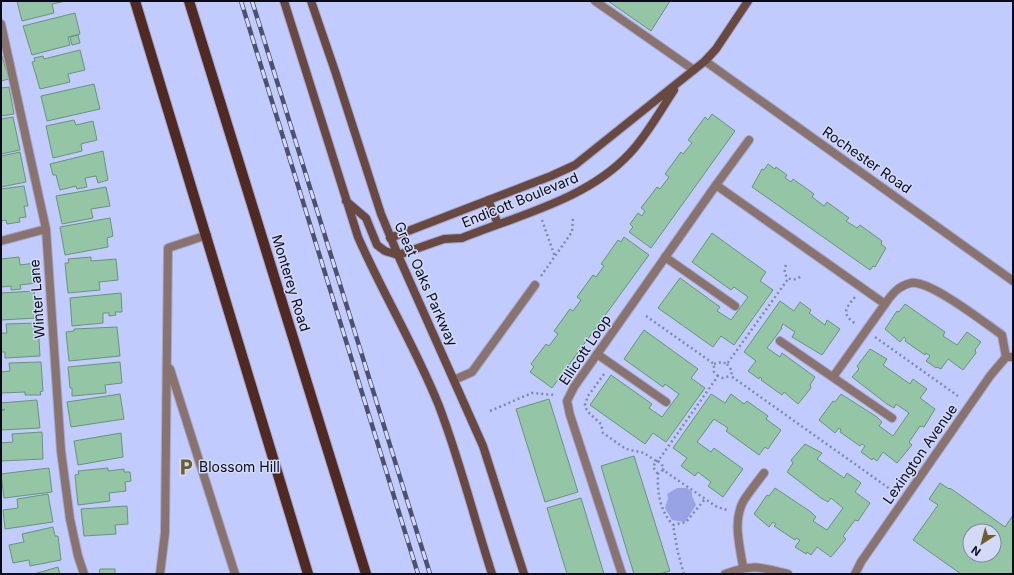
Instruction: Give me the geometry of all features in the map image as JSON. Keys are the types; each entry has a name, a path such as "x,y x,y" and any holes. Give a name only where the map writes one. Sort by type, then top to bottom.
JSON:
{"main road":[{"path":"135,1 207,235 308,574"},
{"name":"Monterey Road","path":"189,1 366,574"},
{"path":"284,1 345,201 358,237 374,272 409,339 439,407 492,574"},
{"name":"Great Oaks Parkway","path":"311,1 390,238 483,446 524,574"},
{"name":"Endicott Boulevard","path":"390,238 551,176 575,164 705,61 716,49 748,1"},
{"name":"Endicott Boulevard","path":"398,255 444,239 462,238 575,194 600,179 631,152 679,83"},
{"path":"488,200 498,224"},
{"path":"345,201 366,218 377,245 385,251 398,255"}],"street":[{"path":"595,1 694,70"},
{"name":"Winter Lane","path":"1,24 46,229 61,451 70,519 78,556 84,574"},
{"name":"Rochester Road","path":"705,61 1013,281"},
{"name":"Ellicott Loop","path":"622,574 570,415 567,401 574,387 597,354 749,140"},
{"path":"716,185 885,304"},
{"path":"1,241 46,229"},
{"path":"160,574 165,534 168,248 207,235"},
{"path":"665,257 735,306"},
{"path":"833,377 896,289 912,283 931,287 1002,335 1009,357"},
{"path":"454,380 472,372 534,285"},
{"path":"780,341 892,418"},
{"path":"597,354 666,402"},
{"name":"Lexington Avenue","path":"855,574 861,562 977,396 1009,357"},
{"path":"167,361 235,574"},
{"path":"743,567 738,537 739,513 743,501 764,473"},
{"path":"725,574 743,567 758,566 788,574"}],"path":[{"path":"537,208 555,257"},
{"path":"534,285 572,232 573,218"},
{"path":"786,265 785,274 788,279 792,281 797,280 802,276"},
{"path":"726,364 788,279"},
{"path":"858,326 848,317 846,308 862,287"},
{"path":"646,316 714,364 722,362 726,364 732,371 731,376"},
{"path":"872,335 958,396"},
{"path":"714,364 714,372 718,376 722,378 731,376 890,489"},
{"path":"605,372 588,396 585,406 587,411 601,424 603,433 626,449 644,453 664,467 663,470 705,499 717,507 731,511"},
{"path":"684,574 678,553 673,525 664,512 657,488 658,474 653,468 718,376"},
{"path":"490,412 532,393 555,395"},
{"path":"658,474 663,470"},
{"path":"673,525 686,522 705,499"}],"shaded area":[{"path":"677,488 687,488 692,492 696,505 685,522 672,520 665,508 668,498 667,494"}],"building":[{"path":"17,1 66,1 52,4 54,13 22,21"},
{"path":"608,1 670,1 651,31"},
{"path":"75,13 80,34 68,37 70,45 32,55 23,26"},
{"path":"78,35 80,43 72,45 70,37"},
{"path":"80,50 85,70 68,74 70,82 40,89 32,62 35,61 34,58 43,56 44,59"},
{"path":"1,53 9,79 1,81"},
{"path":"94,84 100,109 47,121 41,96"},
{"path":"9,87 14,114 1,116 1,88"},
{"path":"712,114 735,131 651,248 629,232 633,227 630,224 638,213 642,216 645,211 641,208 657,187 660,189 669,177 665,174 681,152 683,154 692,143 688,140 705,117 708,120"},
{"path":"13,117 20,150 1,154 1,119"},
{"path":"74,120 76,125 93,121 97,140 81,144 82,151 53,158 46,126"},
{"path":"103,151 108,180 98,183 96,176 85,178 87,187 77,189 76,186 60,190 56,175 53,175 50,164"},
{"path":"20,152 26,182 1,187 1,156"},
{"path":"768,164 775,169 776,167 787,175 785,178 791,182 793,179 814,194 812,197 824,206 827,202 849,218 846,221 857,228 860,225 882,241 881,244 886,248 875,267 873,266 870,270 752,187 762,169 764,170"},
{"path":"24,186 28,206 24,206 26,217 19,218 20,222 7,224 6,220 1,221 1,189"},
{"path":"106,187 110,206 91,209 93,218 62,224 56,196"},
{"path":"110,218 113,236 107,238 108,247 65,255 60,227"},
{"path":"712,233 766,272 760,281 773,290 734,345 721,336 713,347 658,308 680,278 720,307 717,311 731,320 748,297 734,287 731,290 692,262"},
{"path":"624,237 649,255 552,388 530,372 534,367 531,364 546,344 549,346 558,334 554,331 570,309 573,311 581,300 577,297 593,275 596,277 604,266 601,264 618,240 621,242"},
{"path":"19,257 20,265 35,263 37,283 20,285 21,289 11,290 11,286 1,287 1,259"},
{"path":"91,257 91,261 116,259 118,280 99,282 100,290 68,293 65,263 69,263 68,259"},
{"path":"34,291 36,318 1,320 1,293"},
{"path":"121,293 122,312 115,312 116,315 109,316 109,313 103,313 103,323 72,326 70,298"},
{"path":"780,301 794,311 800,302 811,310 809,313 825,325 827,320 840,329 822,355 792,337 795,332 783,324 782,328 767,348 780,357 782,353 815,377 810,385 811,388 798,404 784,392 782,395 761,380 762,379 760,377 759,379 748,371 756,361 744,352"},
{"path":"905,304 945,332 943,336 957,345 967,332 981,342 975,350 976,353 963,370 948,359 941,369 936,368 926,361 930,356 926,353 925,355 905,341 906,339 904,337 900,342 885,329 897,311 899,312"},
{"path":"38,323 40,356 5,358 5,352 1,352 1,333 7,333 6,324"},
{"path":"117,327 120,356 69,361 66,332 74,331 74,329"},
{"path":"644,330 698,369 691,378 705,388 666,442 653,433 645,444 590,405 611,375 652,404 649,408 662,417 679,394 665,384 663,387 624,359"},
{"path":"870,349 887,359 883,365 910,384 913,379 927,389 920,398 935,409 924,427 920,426 909,442 912,445 897,463 883,452 877,461 873,458 872,460 861,452 865,446 862,444 860,446 840,432 841,429 839,428 835,433 819,420 833,401 835,402 841,394 877,417 882,422 879,426 893,436 909,413 896,404 894,408 887,404 852,377 859,369 857,366"},
{"path":"41,362 43,391 40,392 41,395 25,395 25,392 1,393 1,372 10,371 9,363"},
{"path":"120,362 122,383 105,385 106,393 72,396 68,367"},
{"path":"120,394 124,419 71,427 67,402"},
{"path":"711,394 725,403 731,394 744,404 747,401 768,416 766,419 781,430 768,449 765,447 759,455 726,431 728,428 714,419 697,442 711,452 714,448 743,469 723,497 708,486 711,482 698,472 695,476 681,466 687,458 673,448"},
{"path":"549,399 578,492 545,502 516,409"},
{"path":"37,400 40,428 1,430 1,410 5,410 1,409 1,403"},
{"path":"42,432 43,459 1,461 1,443 13,442 12,434"},
{"path":"121,433 123,457 78,465 74,441"},
{"path":"805,444 822,453 817,459 844,478 847,473 861,483 855,492 870,503 858,521 855,520 843,536 846,539 831,557 817,547 811,555 807,552 806,554 795,547 800,540 796,538 795,540 774,526 776,524 773,522 769,527 754,514 767,495 769,496 775,488 811,512 816,517 813,521 827,530 843,508 831,498 828,502 821,498 787,472 793,463 791,460"},
{"path":"634,456 670,571 659,574 634,574 601,466"},
{"path":"49,468 52,492 4,498 1,474"},
{"path":"108,468 108,471 124,469 124,472 130,472 131,481 125,482 126,491 109,493 110,501 78,505 75,475 79,474 78,471"},
{"path":"940,483 949,489 950,488 999,523 962,523 962,563 1002,563 1002,525 1005,527 1013,515 1013,574 961,574 913,540 938,505 929,499"},
{"path":"48,494 53,522 5,529 3,510 18,508 17,499"},
{"path":"581,498 604,574 567,574 547,508"},
{"path":"127,506 128,524 115,525 116,534 84,536 81,509"},
{"path":"53,527 55,536 58,536 61,560 30,566 29,560 13,563 9,545 24,542 22,534"},
{"path":"58,567 60,574 34,574"},
{"path":"100,569 115,569 115,574 99,574"}],"railway":[{"path":"241,1 418,574"},
{"path":"252,1 430,574"}],"place":[{"name":"Blossom Hill","path":"186,467"}]}
